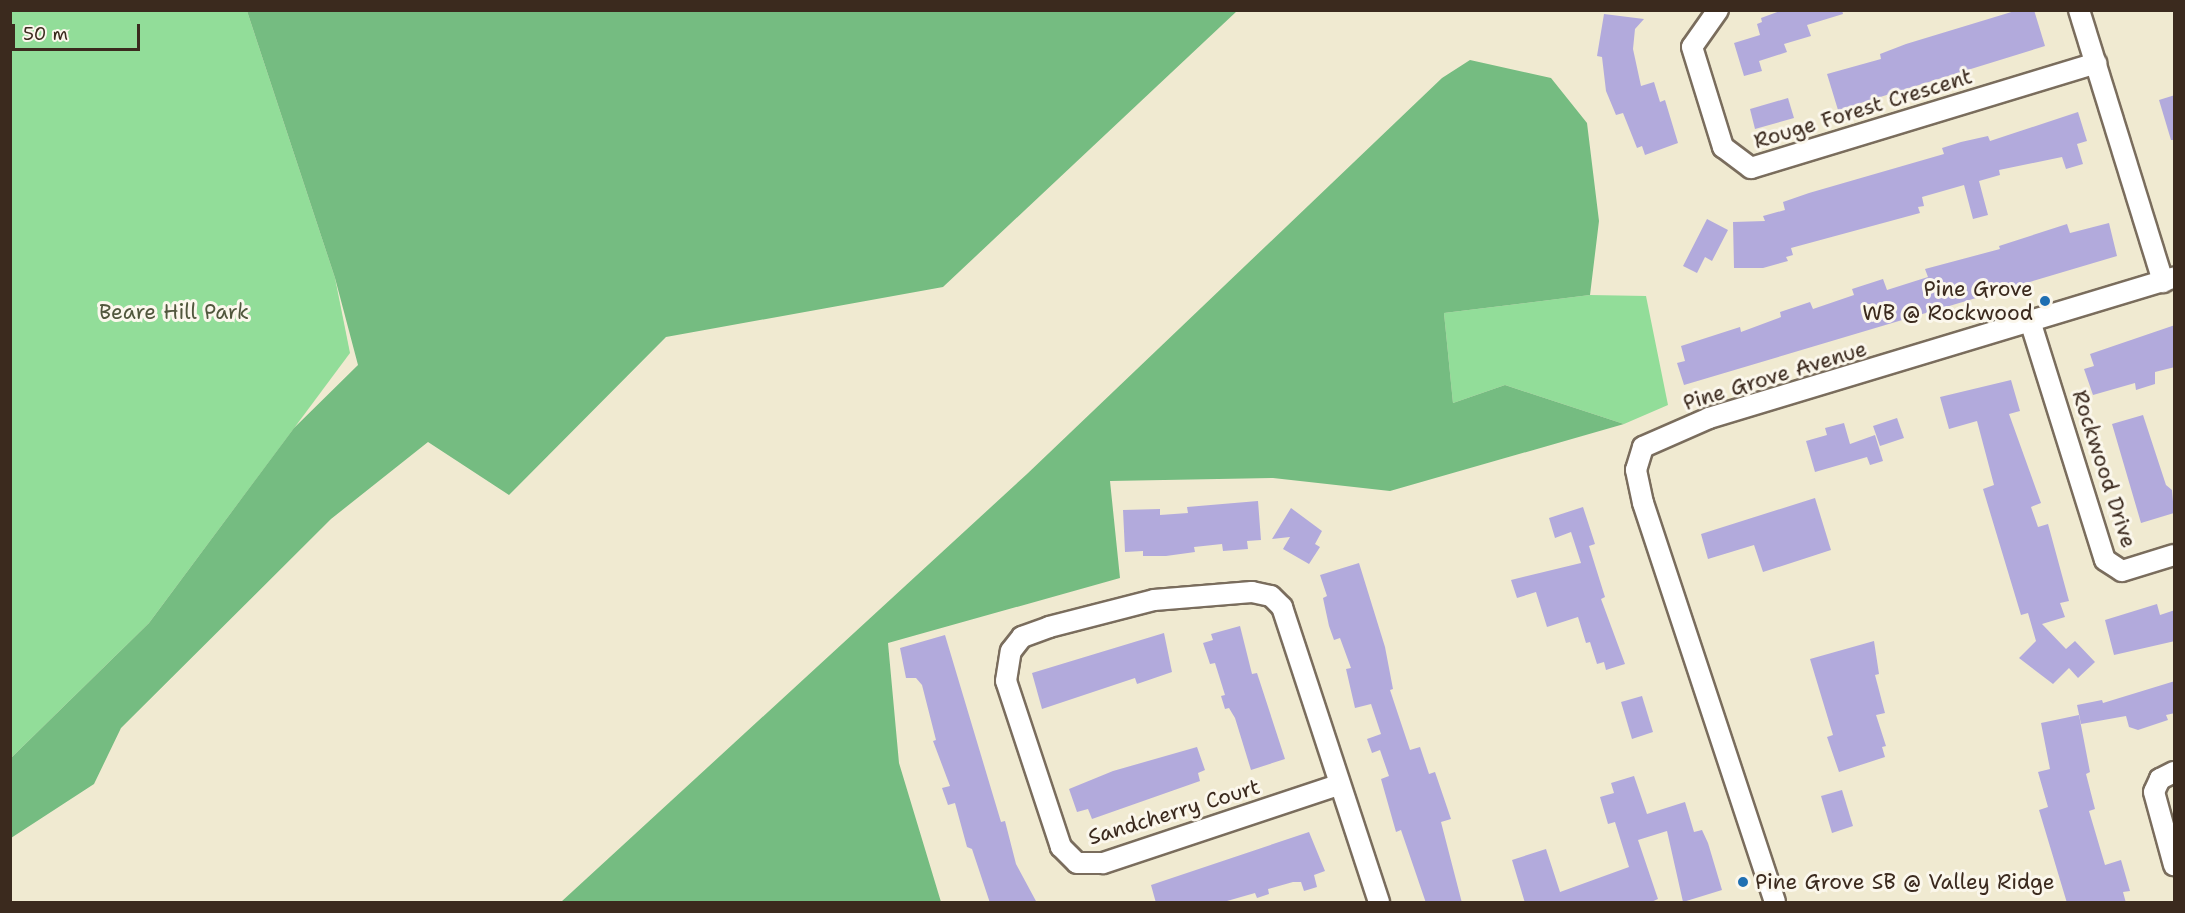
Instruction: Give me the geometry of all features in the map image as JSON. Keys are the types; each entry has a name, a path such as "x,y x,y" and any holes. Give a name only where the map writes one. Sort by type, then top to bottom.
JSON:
{"street":[{"name":"Rouge Forest Crescent","path":"1718,10 1692,47 1723,147 1750,168 2096,63"},
{"path":"2079,10 2169,280"},
{"name":"Pine Grove Avenue","path":"1775,903 1643,503 1636,470 1643,447 1709,418 2031,324 2169,280"},
{"name":"Rockwood Drive","path":"2031,324 2105,560 2122,570 2175,555"},
{"name":"Sandcherry Court","path":"1338,785 1102,863 1077,863 1061,847 1006,681 1011,651 1022,637 1049,627 1154,600 1252,592 1271,596 1282,607 1338,785 1379,903"},
{"path":"2175,772 2160,779 2154,792 2175,865"}],"green space":[{"path":"247,10 1237,11 943,287 666,337 509,495 428,442 331,519 121,728 94,784 11,838 11,758 149,623 294,428 358,365 335,278"},
{"name":"Beare Hill Park","path":"11,11 247,11 335,278 350,353 149,623 11,758"},
{"path":"1470,60 1551,78 1587,123 1599,221 1590,295 1444,313 1453,403 1505,385 1624,424 1390,491 1273,478 1110,481 1120,578 888,643 899,763 941,902 561,902 1027,474 1442,78"},
{"path":"1590,295 1646,296 1668,405 1624,424 1505,385 1453,403 1444,313"}],"building":[{"path":"1783,10 1842,10 1843,14 1807,25 1811,36 1784,44 1787,52 1759,61 1762,71 1744,76 1734,43 1760,35 1757,24 1762,22 1761,18"},
{"path":"2018,10 2034,10 2045,46 1838,110 1827,74 1881,59 1880,54 1906,44"},
{"path":"1604,14 1644,19 1635,29 1633,49 1641,86 1654,82 1660,102 1665,100 1678,143 1645,155 1642,146 1637,148 1623,113 1616,115 1606,91 1602,57 1597,56"},
{"path":"2175,95 2175,140 2171,140 2159,100"},
{"path":"1788,98 1794,118 1755,129 1750,109"},
{"path":"2078,112 2087,141 2077,144 2083,164 2066,169 2062,157 1999,170 2000,175 1979,181 1988,215 1973,219 1964,185 1922,197 1924,206 1918,207 1920,213 1791,248 1793,255 1786,257 1788,261 1763,268 1734,268 1733,222 1765,221 1763,216 1785,210 1783,202 1944,154 1942,148 1961,142 1988,136 1990,141"},
{"path":"1707,219 1728,230 1712,261 1705,257 1697,273 1683,266"},
{"path":"2109,223 2117,256 1684,385 1677,363 1685,361 1681,346 1740,327 1741,332 1781,317 1780,312 1810,302 1813,309 1854,295 1852,289 1883,279 1887,290 1928,277 1925,269 2000,249 1999,246 2067,224 2070,233"},
{"path":"2175,325 2175,367 2155,372 2155,384 2136,390 2135,383 2093,395 2084,369 2094,366 2090,354"},
{"path":"2011,380 2020,411 2009,414 2041,503 2031,507 2038,527 2048,524 2069,601 2060,603 2065,617 2042,624 2066,649 2075,641 2095,662 2078,678 2069,668 2053,684 2019,658 2036,641 2028,613 2021,615 1983,489 1994,485 1977,421 1949,429 1940,397"},
{"path":"2143,415 2166,485 2172,490 2174,513 2141,523 2112,424"},
{"path":"1897,418 1904,438 1880,446 1873,426"},
{"path":"1844,423 1850,444 1875,435 1883,461 1870,465 1867,457 1815,472 1806,441 1827,435 1825,428"},
{"path":"1815,498 1831,550 1763,572 1754,545 1708,559 1701,534"},
{"path":"1258,501 1261,540 1247,541 1248,549 1223,551 1222,544 1194,547 1195,552 1166,556 1143,556 1143,551 1125,552 1123,510 1160,509 1160,515 1188,513 1187,507"},
{"path":"1583,507 1595,544 1589,546 1605,597 1601,599 1625,664 1606,670 1604,662 1597,664 1590,642 1586,643 1578,617 1547,627 1536,592 1517,598 1511,580 1581,563 1571,532 1555,538 1549,518"},
{"path":"1291,508 1322,531 1315,544 1320,547 1309,564 1283,549 1290,537 1272,539"},
{"path":"1359,563 1385,647 1393,689 1390,690 1410,750 1420,747 1429,774 1435,772 1451,819 1441,822 1462,903 1426,903 1401,830 1396,832 1381,779 1389,776 1380,750 1372,753 1367,739 1381,734 1371,704 1355,708 1346,669 1351,668 1340,638 1334,640 1329,626 1323,598 1327,596 1320,575"},
{"path":"2157,604 2160,615 2175,610 2175,641 2114,655 2105,620"},
{"path":"1240,626 1252,674 1257,673 1285,759 1251,770 1235,718 1229,708 1225,709 1221,696 1225,695 1215,663 1210,664 1203,643 1213,640 1211,634"},
{"path":"1164,633 1172,672 1137,684 1135,678 1042,709 1032,673"},
{"path":"945,635 1001,822 1005,821 1016,864 1037,903 990,903 972,849 967,847 955,803 948,805 942,788 950,786 933,741 936,740 922,685 916,678 906,678 900,648"},
{"path":"1874,641 1879,674 1875,675 1885,713 1876,715 1886,746 1882,747 1885,757 1839,772 1827,737 1833,735 1810,659"},
{"path":"2175,681 2175,713 2166,715 2168,720 2138,730 2129,727 2126,716 2081,724 2077,705 2102,700 2103,703"},
{"path":"1642,696 1653,732 1632,739 1621,702"},
{"path":"2079,715 2090,772 2086,774 2095,809 2089,811 2105,865 2121,860 2130,891 2123,892 2126,903 2067,903 2039,810 2048,807 2038,772 2050,769 2041,723"},
{"path":"1197,747 1205,770 1198,773 1200,781 1092,819 1088,809 1077,812 1069,789 1113,771"},
{"path":"1634,776 1647,814 1685,802 1694,832 1702,830 1708,843 1722,890 1683,902 1667,831 1638,840 1658,899 1649,903 1525,903 1512,860 1546,849 1560,892 1629,867 1615,822 1608,824 1600,797 1614,793 1611,783"},
{"path":"1842,790 1853,826 1832,833 1821,796"},
{"path":"1309,832 1325,871 1314,875 1317,887 1304,891 1301,882 1293,882 1268,889 1269,894 1257,898 1255,893 1220,903 1156,903 1151,885"}],"place":[{"name":"Pine Grove WB @ Rockwood","path":"2045,301"},
{"name":"Pine Grove SB @ Valley Ridge","path":"1743,882"}]}
